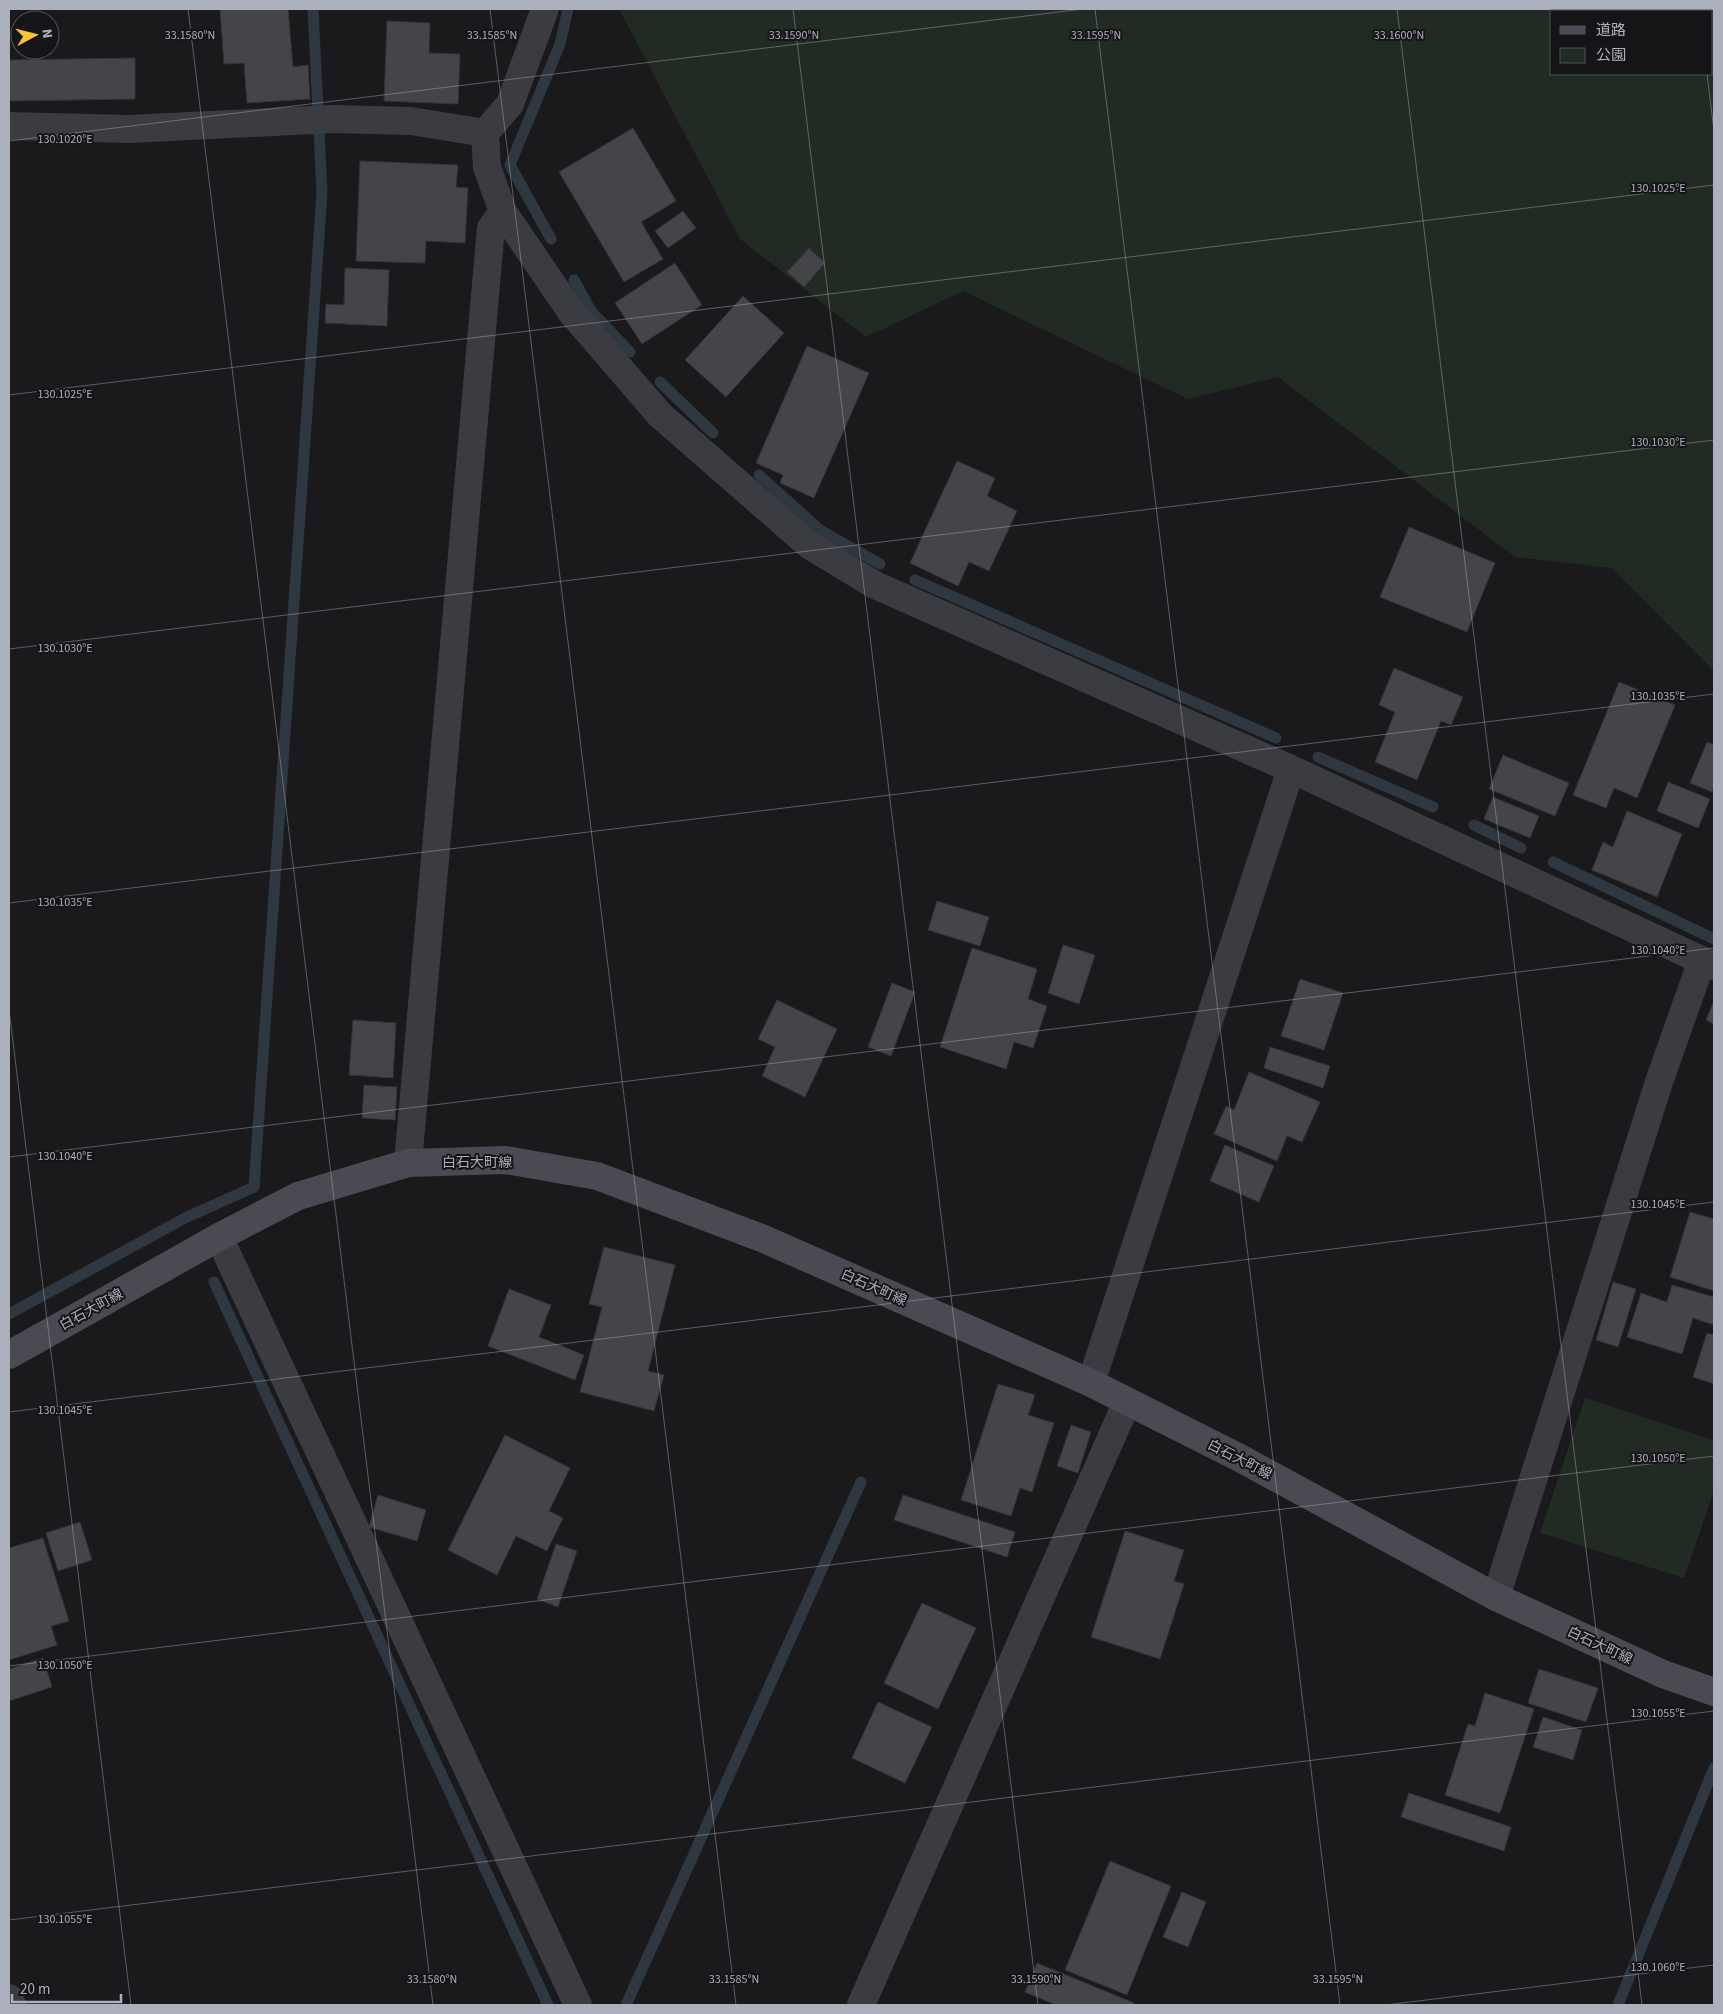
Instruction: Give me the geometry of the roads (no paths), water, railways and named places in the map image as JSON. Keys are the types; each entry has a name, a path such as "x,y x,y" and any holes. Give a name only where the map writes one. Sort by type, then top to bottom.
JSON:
{"main road":[{"name":"白石大町線","path":"9,1355 219,1237 298,1196 408,1163 506,1160 597,1176 764,1239 1091,1382 1238,1457 1496,1596 1662,1674 1714,1692"}],"street":[{"path":"545,9 510,104 485,132 487,167 503,212 572,312 660,415 810,545 875,585 1292,769 1708,963 1659,1082 1496,1596"},
{"path":"9,126 128,128 333,119 411,121 485,132"},
{"path":"408,1163 491,228 503,212"},
{"path":"1091,1382 1292,769"},
{"path":"219,1237 578,2005"},
{"path":"861,2005 1128,1402"},
{"path":"9,1998 12,2005"}],"waterway":[{"path":"9,1314 185,1218 254,1187 322,192 313,9"},
{"path":"551,239 510,165 560,44 568,9"},
{"path":"574,280 591,311 630,352"},
{"path":"660,382 713,433"},
{"path":"759,475 820,530 880,564"},
{"path":"915,580 1276,738"},
{"path":"1318,757 1433,807"},
{"path":"1474,825 1521,848"},
{"path":"1553,862 1714,939"},
{"path":"214,1282 548,2005"},
{"path":"626,2005 861,1482"},
{"path":"1618,2005 1714,1768"}]}
